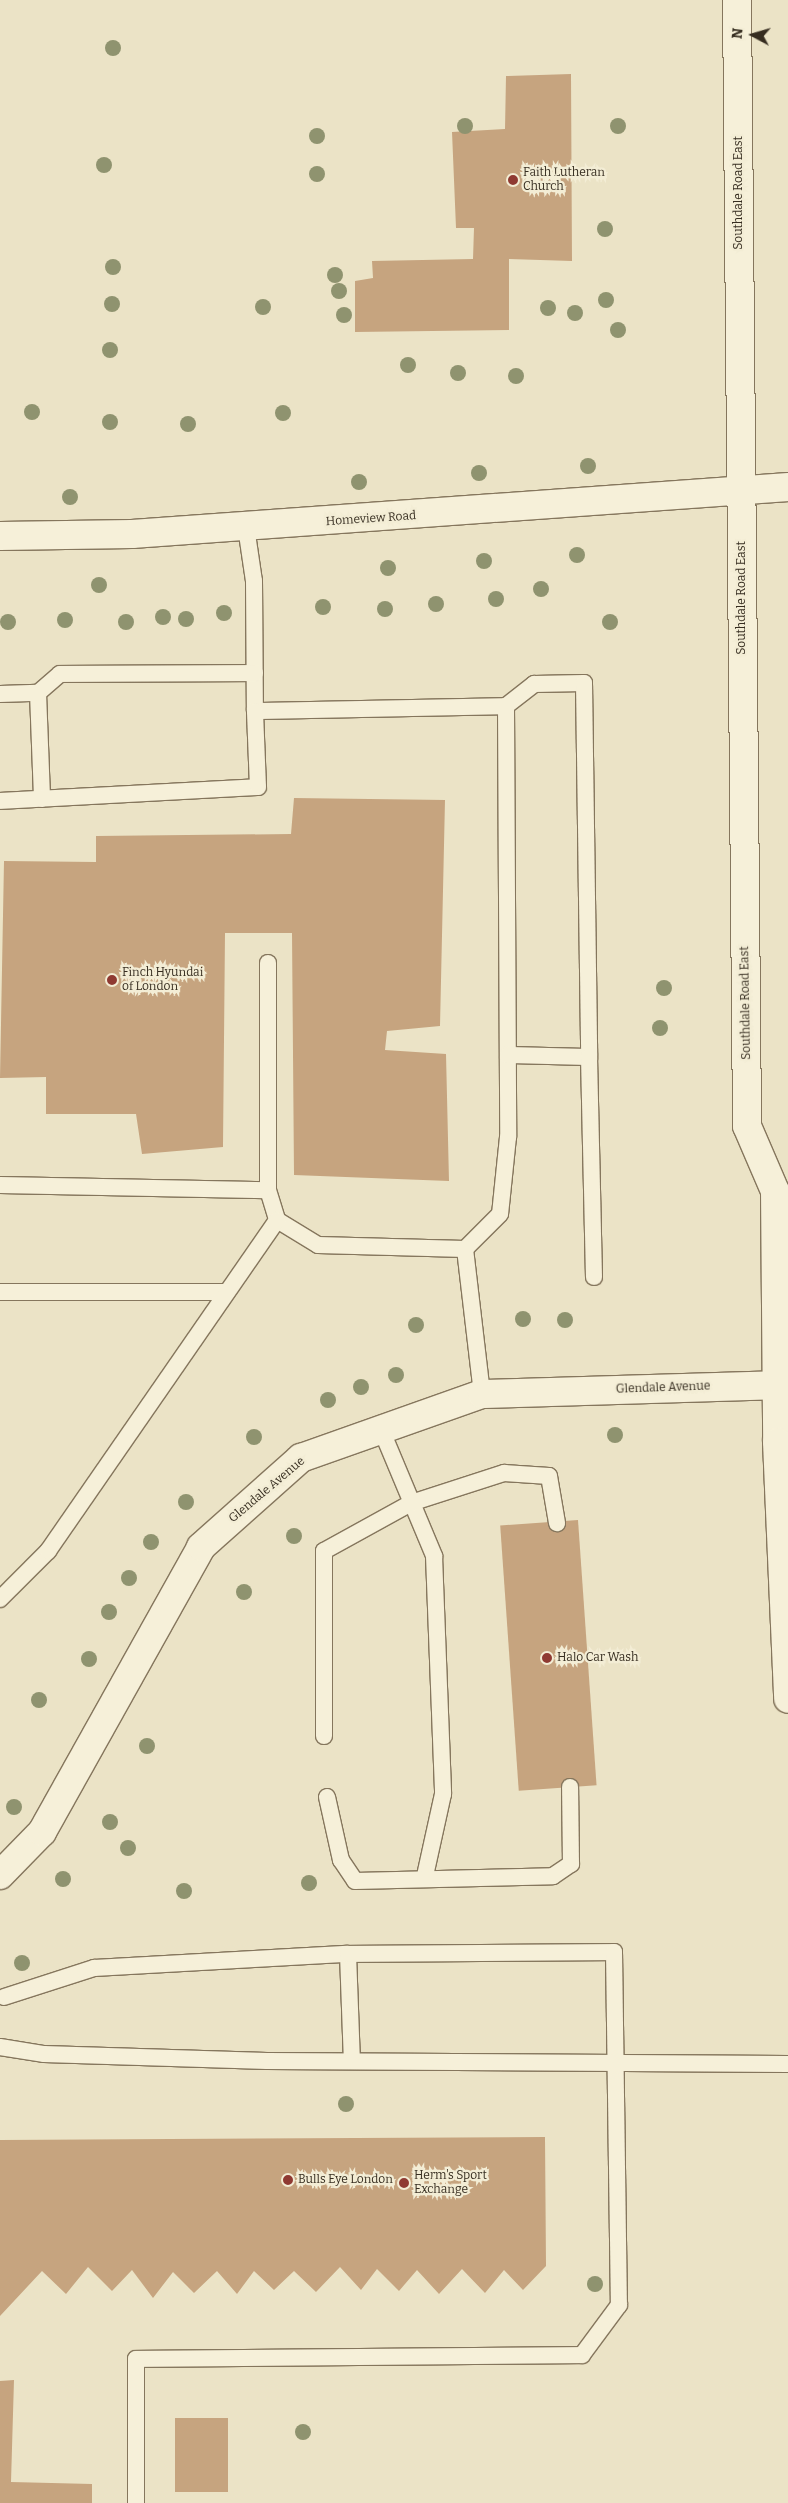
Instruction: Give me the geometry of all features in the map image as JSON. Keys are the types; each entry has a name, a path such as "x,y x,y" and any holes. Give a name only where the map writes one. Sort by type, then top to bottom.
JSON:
{"street":[{"name":"Southdale Road East","path":"737,0 747,1126 775,1191 782,1226 777,1385 782,1436 788,1699"},
{"name":"Homeview Road","path":"0,536 246,527 788,487"},
{"name":"Southdale Road East","path":"775,1191 788,1167"},
{"name":"Glendale Avenue","path":"0,1875 42,1832 201,1546 301,1458 482,1394 777,1385"}],"lane":[{"path":"0,801 258,787 254,673 254,581 246,527"},
{"path":"0,694 38,693 60,674 254,673"},
{"path":"255,711 506,706 534,684 584,683 594,1277"},
{"path":"38,693 42,798"},
{"path":"268,963 268,1190 277,1220 318,1245 465,1249 500,1214 508,1137 506,706"},
{"path":"508,1055 589,1057"},
{"path":"0,1185 268,1190"},
{"path":"0,1599 48,1551 277,1220"},
{"path":"465,1249 482,1394"},
{"path":"0,1292 227,1292"},
{"path":"381,1430 434,1556 443,1794 425,1876"},
{"path":"324,1736 324,1551 411,1503 504,1474 549,1476 557,1523"},
{"path":"327,1797 341,1860 355,1881 425,1876 553,1876 571,1864 570,1787"},
{"path":"1,2000 94,1968 348,1954 614,1952 618,2063 619,2305 582,2355 136,2359 136,2503"},
{"path":"348,1954 352,2061"},
{"path":"0,2047 44,2054 352,2061 788,2064"}],"building":[{"name":"Faith Lutheran Church","path":"571,74 572,261 509,259 509,330 355,332 355,281 373,278 372,261 473,259 474,228 456,228 452,132 505,129 506,76"},
{"name":"Finch Hyundai of London","path":"294,798 445,800 440,1026 387,1031 385,1050 446,1054 449,1181 294,1175 292,933 225,933 223,1147 142,1154 136,1114 46,1114 46,1077 0,1078 4,861 96,862 96,836 291,834"},
{"name":"Halo Car Wash","path":"578,1520 597,1785 519,1791 500,1525"},
{"path":"545,2137 546,2266 523,2290 504,2270 485,2293 462,2269 439,2294 417,2270 399,2291 377,2269 361,2290 340,2267 316,2292 294,2271 274,2290 254,2271 237,2294 217,2271 194,2293 173,2272 153,2298 132,2270 112,2291 88,2267 66,2294 42,2271 0,2316 0,2140"},
{"path":"14,2380 11,2482 92,2484 92,2503 0,2503 0,2381"},
{"path":"175,2418 228,2418 228,2492 175,2492"}],"place":[{"name":"Faith Lutheran Church","path":"513,180"},
{"name":"Finch Hyundai of London","path":"112,980"},
{"name":"Halo Car Wash","path":"547,1658"},
{"name":"Bulls Eye London","path":"288,2180"},
{"name":"Herm's Sport Exchange","path":"404,2183"}]}
